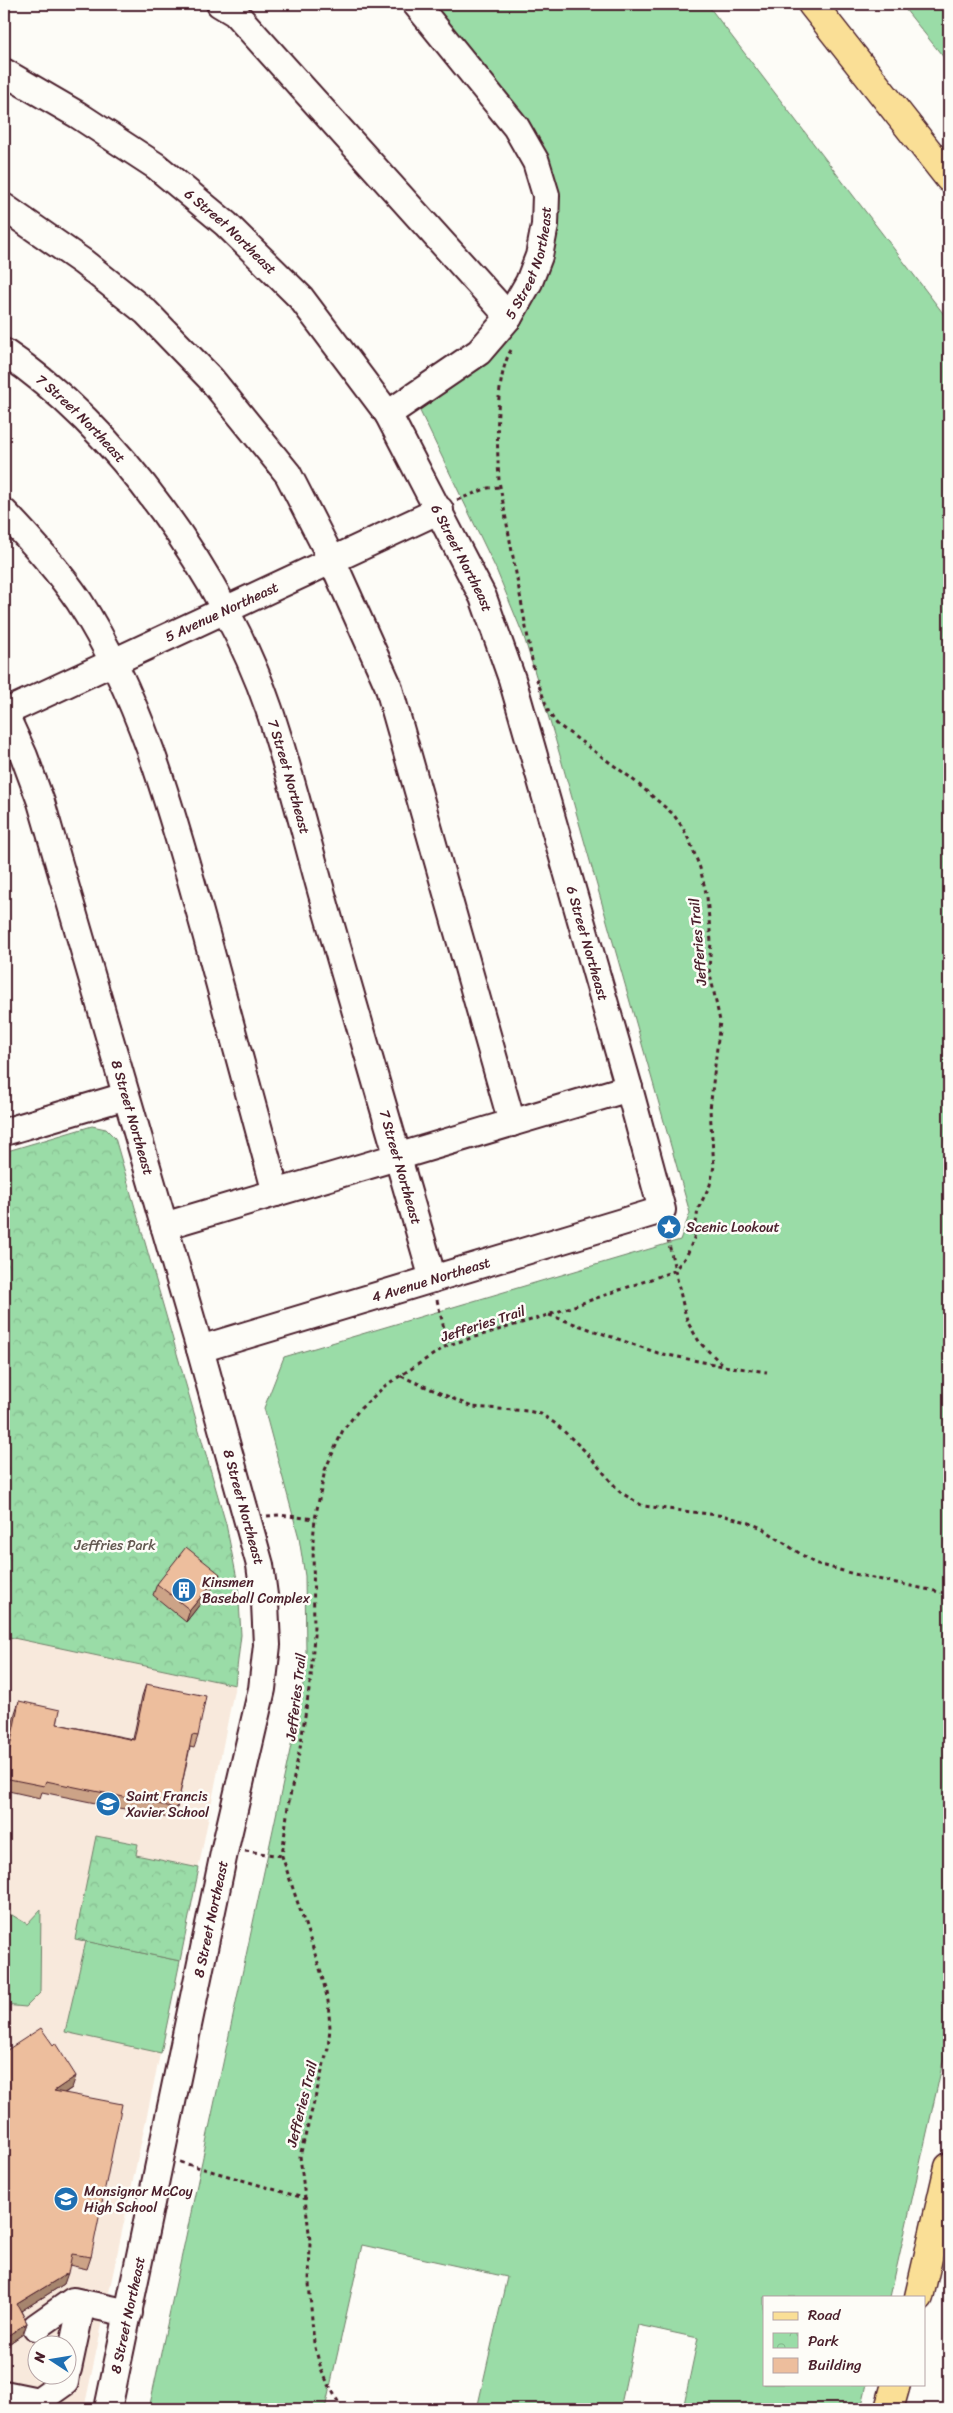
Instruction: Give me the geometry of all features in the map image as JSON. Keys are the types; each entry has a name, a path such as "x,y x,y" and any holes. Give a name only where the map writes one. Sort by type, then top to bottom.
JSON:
{"main road":[{"path":"812,4 949,178"},
{"path":"924,146 949,194"},
{"path":"919,2296 949,2167"},
{"path":"889,2409 895,2386"}],"street":[{"path":"220,4 235,13 509,317"},
{"name":"5 Street Northeast","path":"388,414 479,352 509,317 528,282 539,256 545,225 546,195 536,162 516,127 416,4"},
{"name":"6 Street Northeast","path":"4,72 78,115 156,166 226,224 301,298 388,414 440,510 483,597 512,680 662,1210"},
{"path":"4,207 83,262 146,312 211,379 288,474 332,560 388,685 512,1123"},
{"name":"7 Street Northeast","path":"4,352 65,401 122,459 182,538 226,609 268,708 433,1279"},
{"name":"5 Avenue Northeast","path":"4,712 440,510"},
{"path":"4,512 31,540 78,601 113,662 145,735 169,800 276,1193"},
{"name":"8 Street Northeast","path":"4,712 24,756 41,802 200,1349 260,1564 265,1603 267,1645 262,1690 226,1848 108,2409"},
{"path":"164,1226 629,1088"},
{"path":"4,1132 126,1096"},
{"name":"4 Avenue Northeast","path":"200,1349 662,1210"},
{"path":"36,2327 72,2301 128,2313"},
{"path":"75,2336 82,2303"},
{"path":"4,2394 38,2401 59,2386"}],"path":[{"path":"440,510 451,502 488,488 499,487"},
{"name":"Jefferies Trail","path":"342,2409 322,2372 314,2344 308,2283 310,2241 300,2156 328,2048 330,2028 328,2001 318,1963 282,1856 288,1806 300,1748 311,1677 314,1635 313,1540 315,1519 325,1470 343,1430 359,1410 386,1385 401,1376 415,1364 448,1345 548,1315 674,1271 687,1255 694,1238 698,1209 710,1185 714,1166 710,1110 720,1020 709,969 711,942 707,897 700,868 683,828 673,814 630,778 557,724 549,713 534,670"},
{"path":"662,1210 674,1271 688,1323 700,1343 724,1366"},
{"path":"433,1279 448,1345"},
{"path":"548,1315 658,1353 767,1372"},
{"path":"401,1376 472,1407 528,1411 541,1414 556,1424 585,1451 620,1492 643,1506 724,1516 747,1522 762,1528 814,1563 854,1574 949,1594"},
{"path":"247,1521 279,1515 315,1519"},
{"path":"240,1850 282,1856"},
{"path":"162,2157 306,2199"}],"shaded area":[{"path":"4,1636 235,1685 180,1961 84,2409 4,2409"}],"green space":[{"path":"431,4 707,4 949,321 949,2035 890,2296 763,2296 763,2386 867,2386 861,2409 683,2409 698,2338 638,2325 620,2409 477,2409 507,2277 362,2245 325,2409 149,2409 302,1694 306,1652 305,1576 299,1538 264,1408 284,1357 680,1240 690,1213 555,738 524,637 496,569 419,409 488,363 511,335 552,192"},
{"path":"901,4 949,4 949,64"},
{"name":"Jeffries Park","path":"92,1126 106,1129 115,1138 226,1524 238,1584 241,1635 235,1685 4,1636 4,1152"},
{"path":"96,1836 138,1844 136,1855 199,1868 180,1961 75,1939"},
{"path":"41,1909 40,1993 26,2007 4,2005 4,1914 12,1915 27,1924"},
{"path":"86,1941 180,1961 161,2053 65,2032"}],"building":[{"name":"Kinsmen Baseball Complex","path":"186,1547 220,1574 190,1610 157,1584"},
{"path":"146,1684 206,1696 198,1736 192,1735 177,1808 46,1781 44,1786 4,1778 19,1701 60,1710 57,1724 134,1740"},
{"path":"41,2028 53,2045 55,2043 76,2076 54,2091 122,2104 91,2257 72,2254 68,2273 17,2304 27,2323 4,2338 4,2052"}],"place":[{"name":"Scenic Lookout","path":"669,1227"},
{"name":"Kinsmen Baseball Complex","path":"184,1590"},
{"name":"Saint Francis Xavier School","path":"108,1804"},
{"name":"Monsignor McCoy High School","path":"66,2199"}]}
